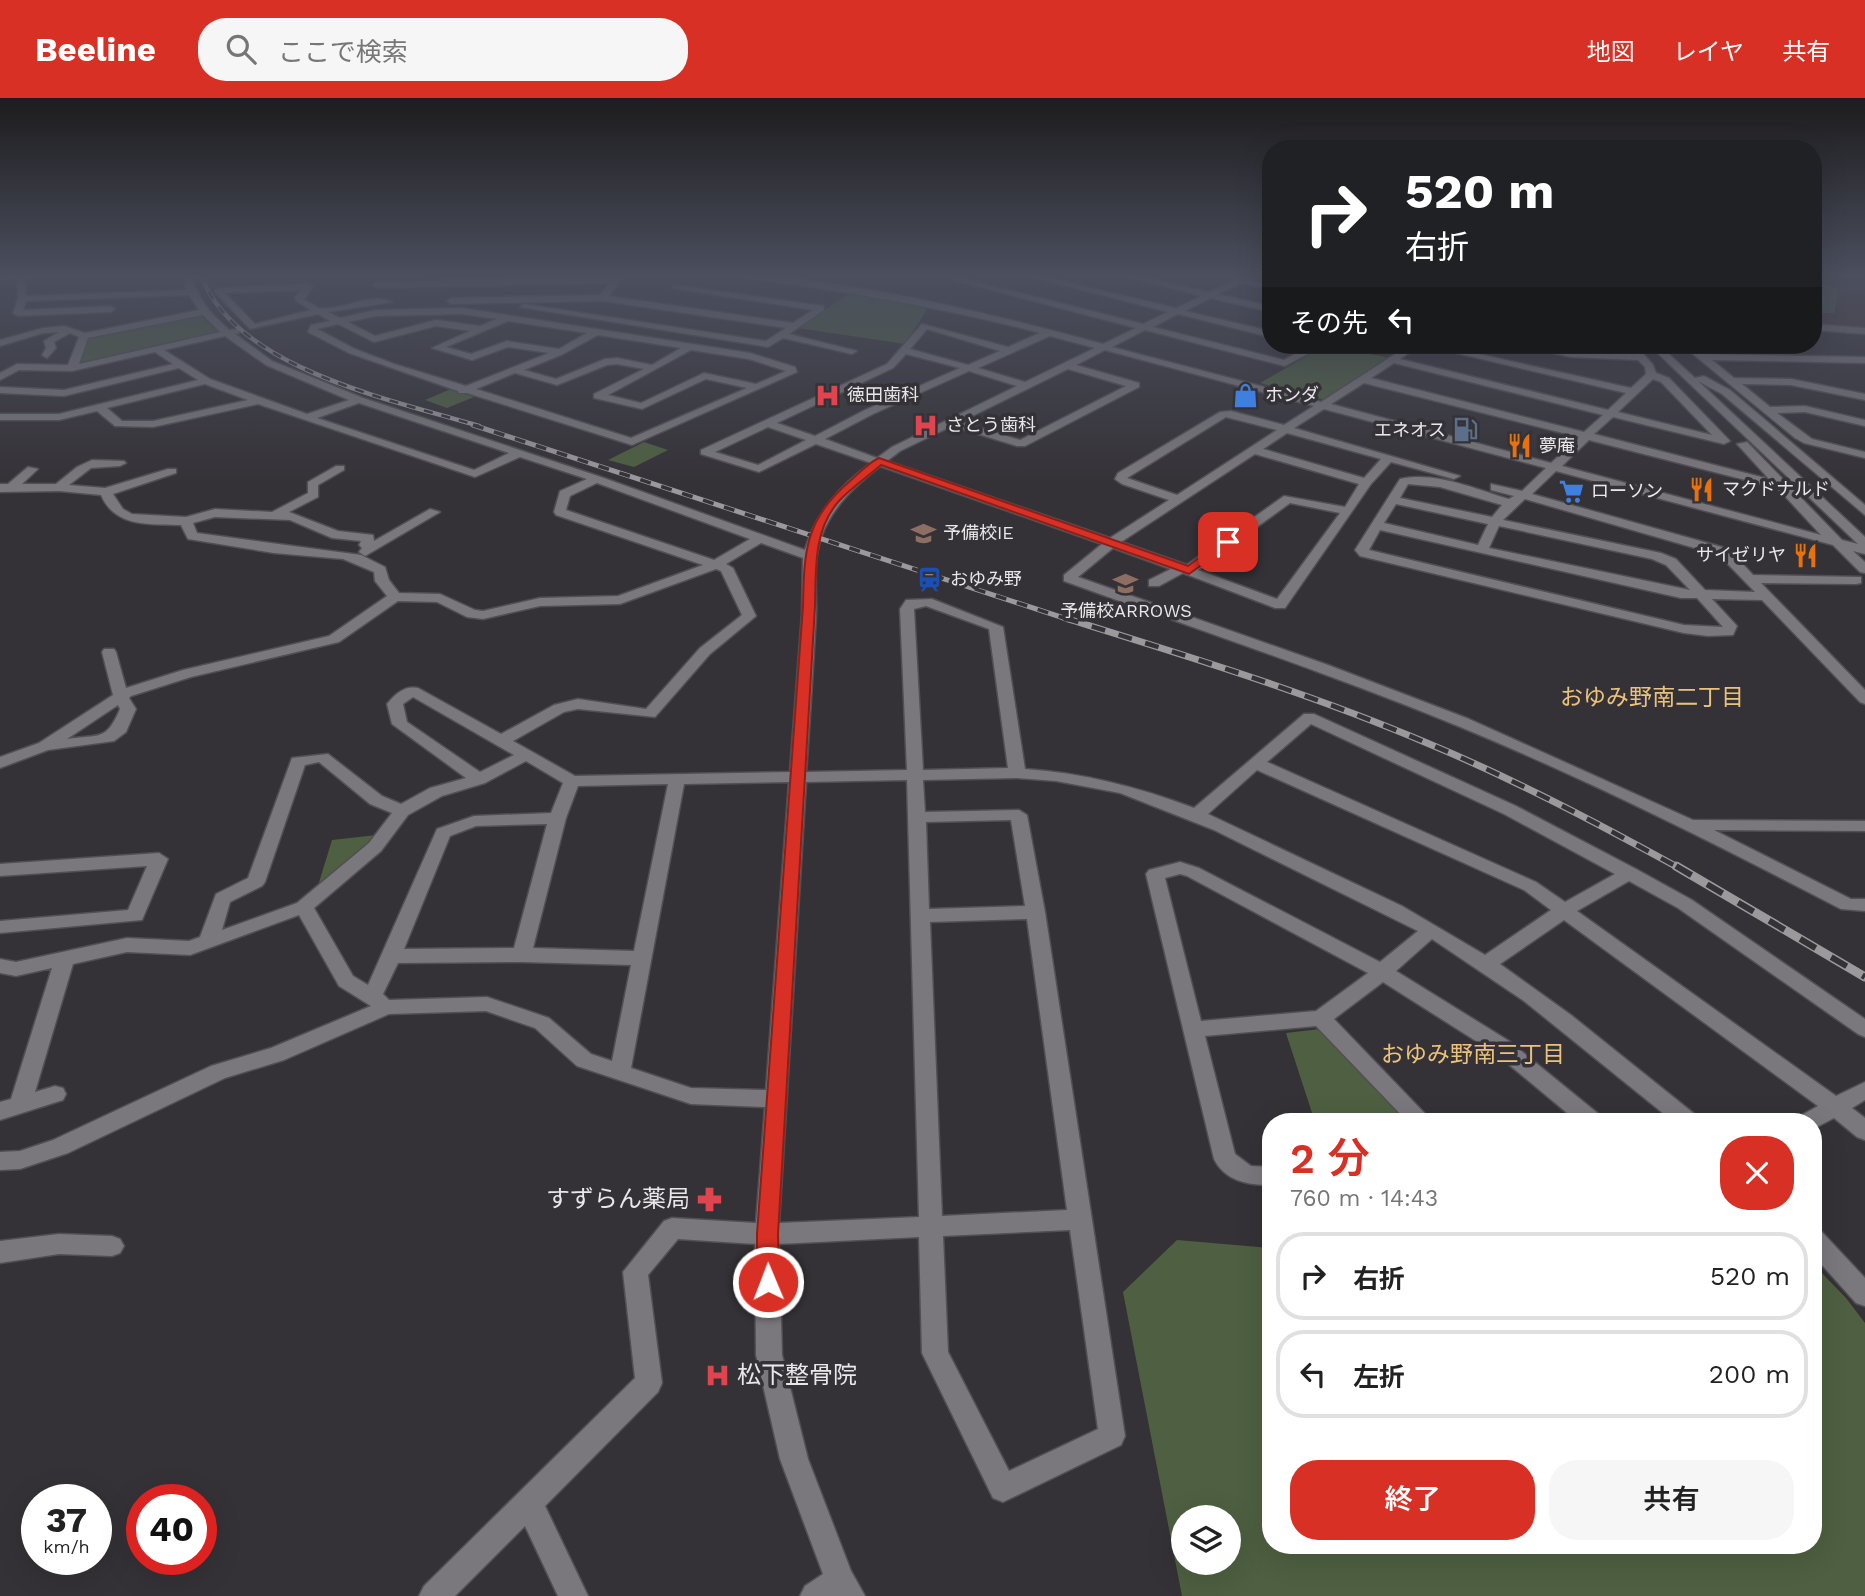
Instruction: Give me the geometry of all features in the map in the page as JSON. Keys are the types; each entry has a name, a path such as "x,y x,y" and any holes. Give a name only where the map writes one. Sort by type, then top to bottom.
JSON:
{"street":[{"path":"47,355 50,345"},
{"path":"72,368 81,345"},
{"path":"0,377 17,367 72,368 174,345"},
{"path":"244,345 270,363 359,400 597,479 810,556"},
{"path":"340,345 463,391 632,442 792,372 792,369 750,356 676,345"},
{"path":"444,345 437,348 472,357 505,345"},
{"path":"513,345 560,352"},
{"path":"463,391 573,345"},
{"path":"825,345 852,351"},
{"path":"910,345 890,366 705,452 759,469 869,412 1020,345"},
{"path":"990,345 1008,350"},
{"path":"1092,345 1552,467 1834,547 1865,550"},
{"path":"815,1596 845,1588 794,1459 769,1354 767,1234 798,779 810,556 819,524 834,500 896,449 1110,345"},
{"path":"1214,345 1285,363 1301,354"},
{"path":"689,347 598,396 636,407 642,406 704,376 757,387"},
{"path":"156,349 206,381 475,474 519,453"},
{"path":"905,351 1026,385"},
{"path":"1401,354 1111,543 1069,578 1406,699 1533,751 1693,824 1848,905 1865,905"},
{"path":"1466,354 1633,392"},
{"path":"1570,354 1643,357"},
{"path":"1640,354 1650,367 1651,375"},
{"path":"1664,354 1865,544"},
{"path":"1675,354 1865,530"},
{"path":"1696,354 1808,441 1865,455"},
{"path":"1701,358 1865,360"},
{"path":"1392,360 1724,441"},
{"path":"1671,360 1695,393 1862,579"},
{"path":"514,370 557,382 605,362 617,361 654,368"},
{"path":"0,390 64,393 181,365"},
{"path":"950,422 1021,444 1135,385 1066,365"},
{"path":"1482,550 1494,522 1508,503 1524,495 1651,375"},
{"path":"1651,375 1665,380 1765,481 1807,528"},
{"path":"1700,377 1726,392 1865,511"},
{"path":"1362,379 1765,481"},
{"path":"0,417 51,418 206,381"},
{"path":"1731,381 1791,382 1865,397"},
{"path":"99,407 118,424 153,424 261,400"},
{"path":"307,418 359,400"},
{"path":"1769,410 1805,409 1865,423"},
{"path":"1179,499 1126,482 1121,479 1122,475 1224,414 1231,414 1724,552 1865,699"},
{"path":"765,422 1186,569 1280,605 1366,482 1388,458"},
{"path":"1253,450 1366,482"},
{"path":"59,486 88,464 97,461 120,463"},
{"path":"275,515 314,494 312,484 340,468"},
{"path":"6,488 32,470"},
{"path":"6,488 59,486 106,492 173,471"},
{"path":"503,740 559,708 578,704 650,714 705,651 749,616 726,568 560,512 565,494 597,479"},
{"path":"1393,499 1656,556 1671,562 1730,626 1728,632 1684,629 1361,550 1404,481 1409,479 1436,483 1508,503"},
{"path":"106,492 109,503 128,519 186,521 215,513 299,517 336,534 369,538 365,545 374,545"},
{"path":"1154,583 1186,569 1287,499 1348,511"},
{"path":"356,558 434,512"},
{"path":"186,521 192,536 371,562 380,570 382,581 395,597"},
{"path":"1377,525 1681,594 1769,596"},
{"path":"0,763 45,746 121,697 188,673 334,639 395,597 440,598 472,614 483,615 540,602 620,600 714,565 762,537"},
{"path":"1751,579 1862,579"},
{"path":"917,817 1019,815 1036,912 1078,1220 1112,1436 1003,1488 935,1353 917,817 907,609 911,603 919,600 996,627 1017,773"},
{"path":"45,746 108,738 118,732 128,709 121,697 109,652"},
{"path":"479,779 400,724 395,704 401,697 413,691 572,781 1017,773 1048,774 1139,792 1197,814 1431,930 1550,1011 1678,1113"},
{"path":"1197,814 1309,718 1486,798 1630,873 1696,912 1865,1029"},
{"path":"0,966 16,969 127,946 190,948 304,907 375,847 402,811 436,792 479,779 528,754"},
{"path":"209,940 222,898 256,882 298,761 323,757 376,800 402,811"},
{"path":"1255,764 1530,886 1836,1107 1865,1131"},
{"path":"620,1072 677,780"},
{"path":"522,955 557,818 572,781"},
{"path":"379,1002 392,956 443,833 474,821 557,818"},
{"path":"1693,824 1865,826"},
{"path":"0,870 159,859 135,916 0,927"},
{"path":"1262,1176 1246,1175 1225,1159 1155,874 1180,867 1193,872 1381,971 1502,1047 1581,1113"},
{"path":"1485,965 1565,910 1630,873"},
{"path":"304,907 346,981 379,1002"},
{"path":"920,916 1036,912"},
{"path":"1192,1029 1321,1018 1431,930"},
{"path":"392,956 641,958"},
{"path":"10,1109 65,959"},
{"path":"0,1161 20,1160 60,1147 218,1072 277,1054 379,1002 487,1004 542,1023 584,1060 691,1096 776,1099"},
{"path":"1321,1018 1413,1113"},
{"path":"1822,1114 1865,1090"},
{"path":"10,1109 55,1094"},
{"path":"434,1596 649,1383 635,1272 672,1228 767,1234 1078,1220"},
{"path":"0,1252 59,1244 111,1246"},
{"path":"1822,1248 1865,1295"},
{"path":"529,1504 573,1596"}],"green space":[{"path":"85,345 171,345 76,366"},
{"path":"1310,354 1370,354 1390,358 1324,400 1260,383"},
{"path":"451,389 474,397 447,408 425,400"},
{"path":"644,442 668,450 634,467 608,460"},
{"path":"377,835 367,847 317,889 332,840"},
{"path":"1320,1029 1401,1113 1312,1113 1286,1033"},
{"path":"1177,1240 1262,1247 1262,1554 1822,1554 1822,1273 1865,1323 1865,1596 1182,1596 1178,1575 1241,1575 1241,1505 1171,1505 1171,1539 1123,1292"}],"railway":[{"path":"262,345 321,376 362,392 479,426"},
{"path":"473,425 1070,620"},
{"path":"1065,618 1248,676 1383,725 1523,787 1679,868"},
{"path":"1676,866 1865,977"}],"place":[{"name":"徳田歯科","path":"827,395"},
{"name":"ホンダ","path":"1245,395"},
{"name":"さとう歯科","path":"926,425"},
{"name":"エネオス","path":"1466,430"},
{"name":"夢庵","path":"1519,446"},
{"name":"マクドナルド","path":"1702,489"},
{"name":"ローソン","path":"1571,491"},
{"name":"予備校IE","path":"923,533"},
{"name":"サイゼリヤ","path":"1806,555"},
{"name":"おゆみ野","path":"930,579"},
{"name":"予備校ARROWS","path":"1126,584"},
{"name":"すずらん薬局","path":"710,1199"},
{"name":"松下整骨院","path":"717,1375"}],"district":[{"name":"おゆみ野南二丁目","path":"1652,697"},
{"name":"おゆみ野南三丁目","path":"1473,1054"}],"route":[{"path":"768,1282 767,1234 809,606 810,556 819,524 834,500 850,483 879,461 1189,570 1228,542"}]}
